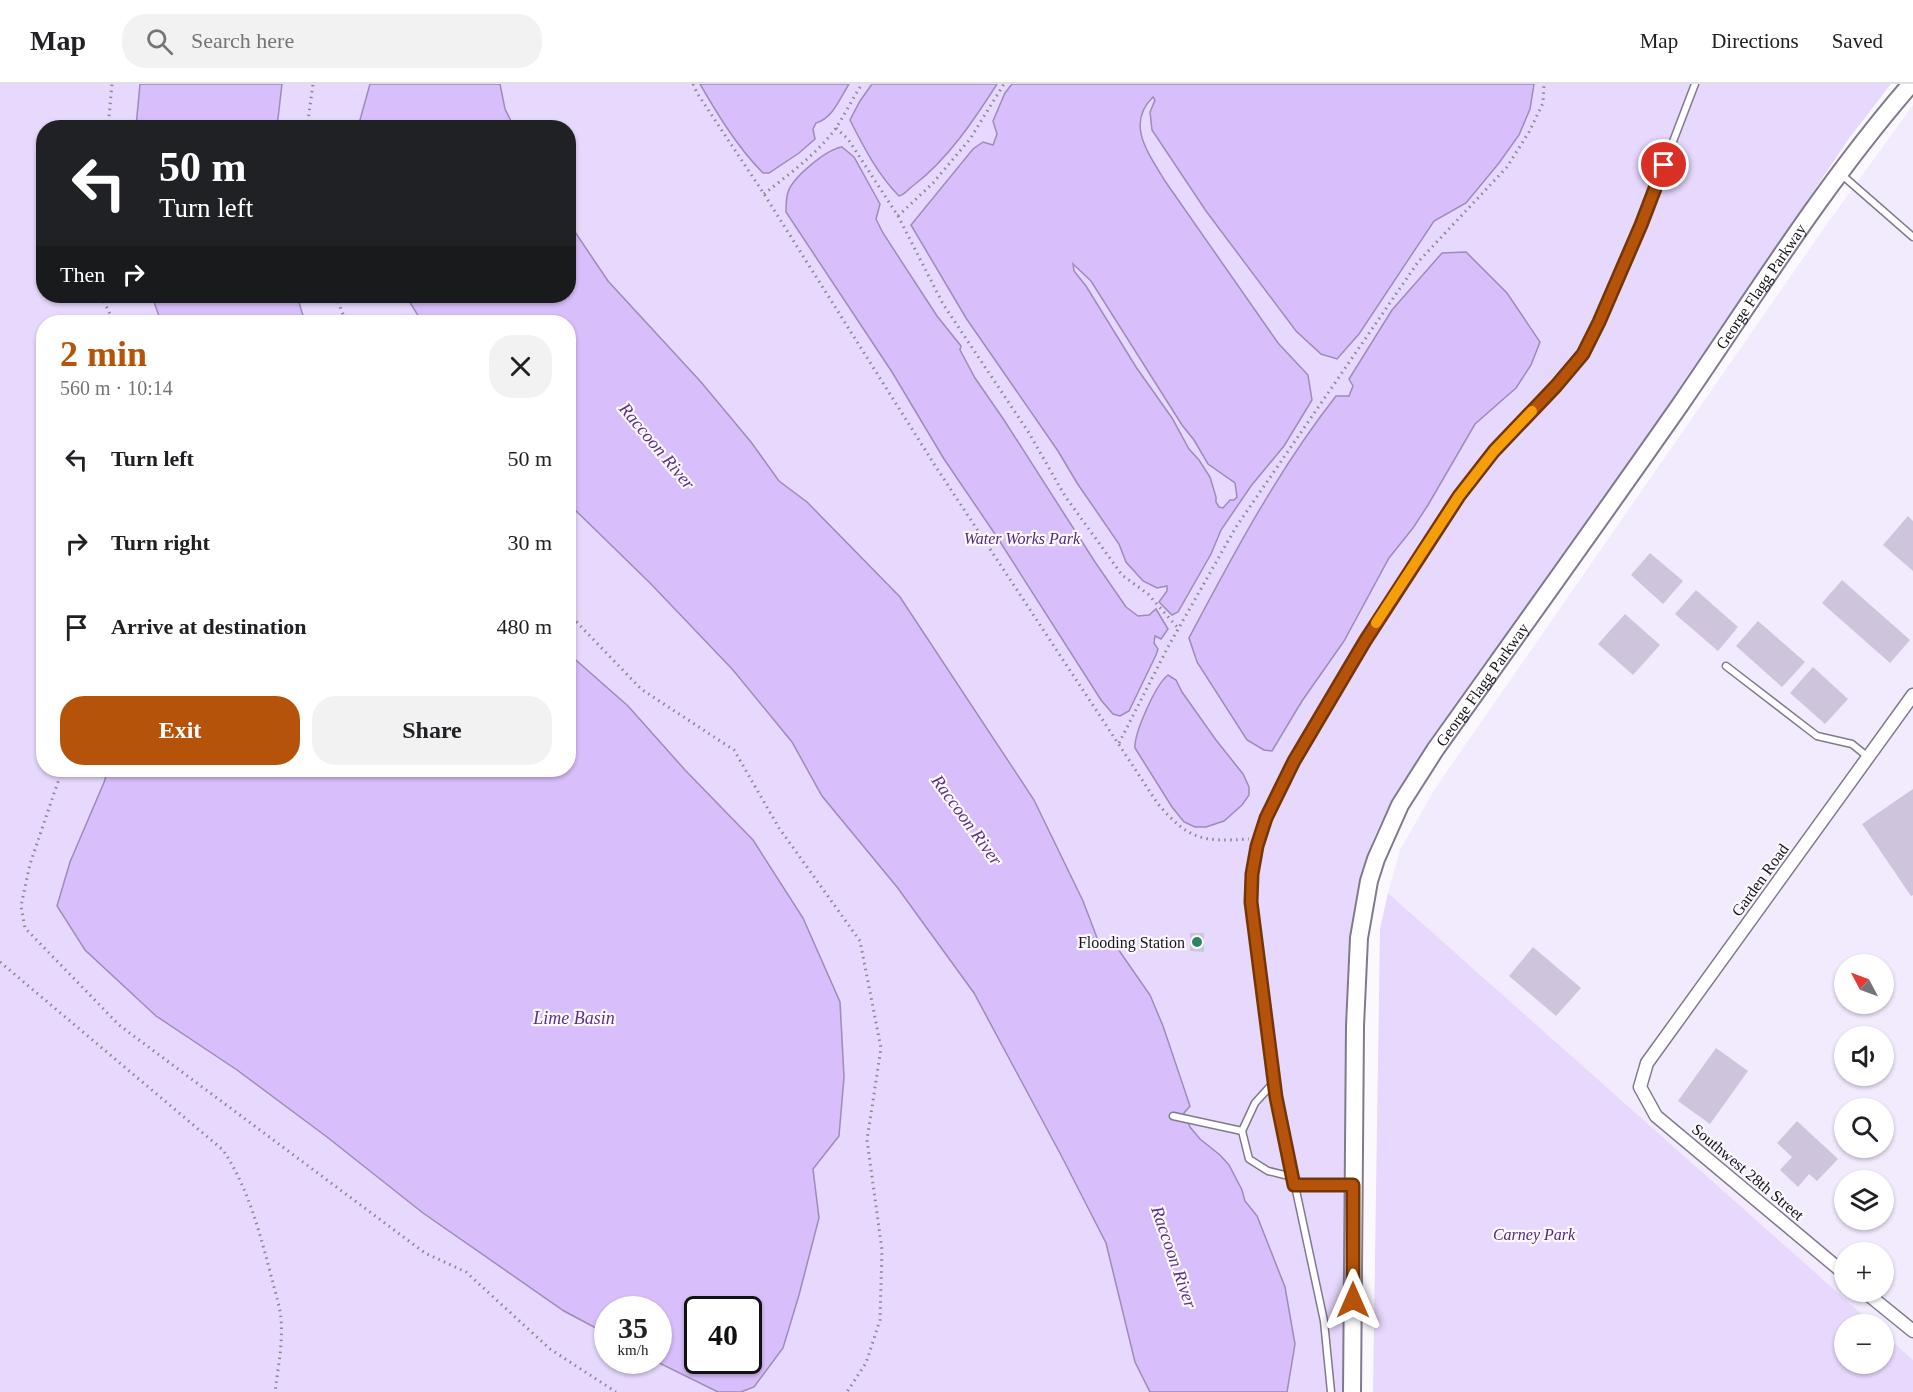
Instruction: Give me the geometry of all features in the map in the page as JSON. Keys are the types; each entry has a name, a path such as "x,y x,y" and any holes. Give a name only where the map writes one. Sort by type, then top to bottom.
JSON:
{"street":[{"name":"George Flagg Parkway","path":"1352,1392 1355,1026 1359,938 1369,881 1387,832 1400,805 1435,750 1680,404 1779,258 1839,173 1880,119 1911,84"},
{"name":"Garden Road","path":"1640,1087 1647,1063 1913,695"},
{"name":"Southwest 28th Street","path":"1640,1087 1656,1116 1834,1265"},
{"path":"1877,1302 1913,1332"}],"lane":[{"path":"1331,1392 1324,1321 1274,1082 1251,902 1252,874 1259,839 1266,818 1294,761 1365,641 1459,496 1494,451 1583,354 1641,225 1695,84"},
{"path":"1839,173 1913,237"},
{"path":"1726,666 1817,736 1852,744 1868,757"},
{"path":"1274,1082 1255,1103 1242,1131 1249,1159 1268,1172 1293,1177"},
{"path":"1173,1116 1242,1131"},
{"path":"1294,1185 1353,1185"}],"path":[{"path":"109,120 112,84"},
{"path":"308,120 313,84"},
{"path":"693,84 706,108 764,194 934,464 1158,804 1170,818 1198,838 1215,841 1259,839"},
{"path":"764,194 788,175 836,128 862,84"},
{"path":"898,216 933,183 970,139 1004,84"},
{"path":"1119,743 1178,629 1257,494 1418,262 1507,167 1529,132 1543,103 1544,84"},
{"path":"836,128 848,139 898,216 943,304 1029,434 1065,496 1122,575 1148,594 1178,629"},
{"path":"576,621 641,689 734,750 780,828 860,941 881,1048 867,1140 882,1250 880,1320 866,1363 847,1392"},
{"path":"60,777 30,864 21,906 25,928 119,1025 425,1253 466,1272 550,1349 616,1392"},
{"path":"0,962 224,1150 237,1170 246,1191 266,1257 281,1317 282,1338 274,1392"}],"shaded area":[{"path":"1913,105 1913,1360 1894,1343 1894,1314 1862,1314 1848,1302 1894,1302 1894,1242 1834,1242 1834,1289 1388,893 1400,850 1436,787 1824,228"}],"green space":[{"name":"Water Works Park","path":"0,84 1891,84 1850,137 1638,452 1419,761 1379,825 1364,868 1351,936 1347,1006 1344,1392 0,1392"},
{"name":"Carney Park","path":"1388,893 1834,1289 1834,1302 1848,1302 1862,1314 1834,1314 1834,1374 1894,1374 1894,1343 1913,1360 1913,1392 1373,1392 1380,929"}],"water":[{"path":"140,84 282,84 278,120 137,120"},
{"path":"370,84 500,84 505,109 510,120 360,120"},
{"path":"700,84 849,84 832,112 816,123 813,129 815,139 769,173 763,173 737,142"},
{"path":"872,84 997,84 970,125 949,151 926,175 899,196 878,170 850,120"},
{"path":"1012,84 1534,84 1530,109 1519,135 1499,163 1466,203 1434,221 1359,334 1337,359 1321,354 1296,331 1206,211 1152,130 1150,112 1155,100 1153,97 1145,107 1140,128 1142,139 1152,160 1278,343 1308,375 1312,400 1284,446 1251,486 1221,530 1211,554 1178,612 1172,615 1159,602 1167,591 1167,586 1157,588 1143,581 1126,562 1119,544 966,318 911,225 973,149 983,142 993,145 997,134 993,121 1005,93","holes":["1073,264 1091,281 1208,464 1235,483 1237,497 1230,500 1223,508 1219,507 1216,502 1210,477 1189,449 1172,418 1074,271"]},
{"path":"842,147 854,157 880,204 876,219 883,233 937,316 961,346 960,350 975,378 1095,562 1126,607 1138,616 1149,615 1156,609 1168,629 1161,639 1155,636 1154,643 1158,649 1156,655 1129,711 1120,716 1113,714 1101,700 997,537 944,459 892,372 786,212 788,192 796,179 820,158"},
{"name":"Raccoon River","path":"576,233 608,281 701,382 751,442 779,481 807,502 900,597 1034,800 1083,901 1099,943 1118,949 1150,995 1190,1106 1184,1113 1190,1127 1229,1165 1245,1201 1257,1216 1285,1287 1295,1344 1287,1392 1150,1392 1135,1362 1106,1243 974,993 897,887 822,796 792,742 733,670 650,583 576,511 576,315 418,315 410,303 576,303"},
{"path":"1466,252 1507,293 1540,342 1531,365 1516,388 1475,424 1428,505 1389,558 1344,641 1302,701 1272,751 1264,750 1247,740 1197,662 1189,638 1240,544 1295,453 1336,396 1349,396 1353,386 1349,379 1392,310 1442,253"},
{"path":"154,303 299,303 303,315 159,315"},
{"name":"Lime Basin","path":"576,660 628,706 685,770 753,840 803,918 840,1002 844,1077 839,1136 813,1169 819,1218 783,1348 754,1387 741,1392 718,1392 672,1369 672,1296 594,1296 594,1327 564,1311 423,1213 237,1070 156,1016 85,950 57,906 70,862 105,777 576,777"},
{"path":"1168,675 1176,680 1216,740 1243,774 1249,787 1249,795 1242,805 1224,821 1206,827 1195,827 1184,822 1135,748 1138,732 1147,709"}],"building":[{"path":"1908,516 1913,521 1913,571 1883,545"},
{"path":"1650,553 1683,581 1663,604 1631,575"},
{"path":"1842,580 1910,640 1890,663 1822,603"},
{"path":"1696,590 1738,627 1718,651 1675,614"},
{"path":"1625,614 1660,645 1633,675 1598,644"},
{"path":"1758,621 1805,662 1782,687 1736,646"},
{"path":"1813,667 1848,699 1825,724 1790,693"},
{"path":"1913,789 1913,895 1911,896 1862,824"},
{"name":"Flooding Station","path":"1190,933 1204,933 1204,952 1190,951"},
{"path":"1533,947 1581,988 1556,1016 1509,976"},
{"path":"1716,1048 1748,1071 1710,1124 1678,1101"},
{"path":"1797,1121 1834,1155 1834,1158 1838,1159 1817,1181 1809,1174 1798,1187 1780,1170 1792,1157 1777,1143"}],"slow traffic":[{"path":"1376,623 1459,496 1494,451 1532,411"}],"place":[{"name":"Flooding Station","path":"1197,942"}],"route":[{"path":"1353,1300 1353,1185 1294,1185 1274,1082 1251,902 1252,874 1257,846 1266,818 1294,761 1365,641 1459,496 1494,451 1583,354 1641,225 1664,165"}]}
